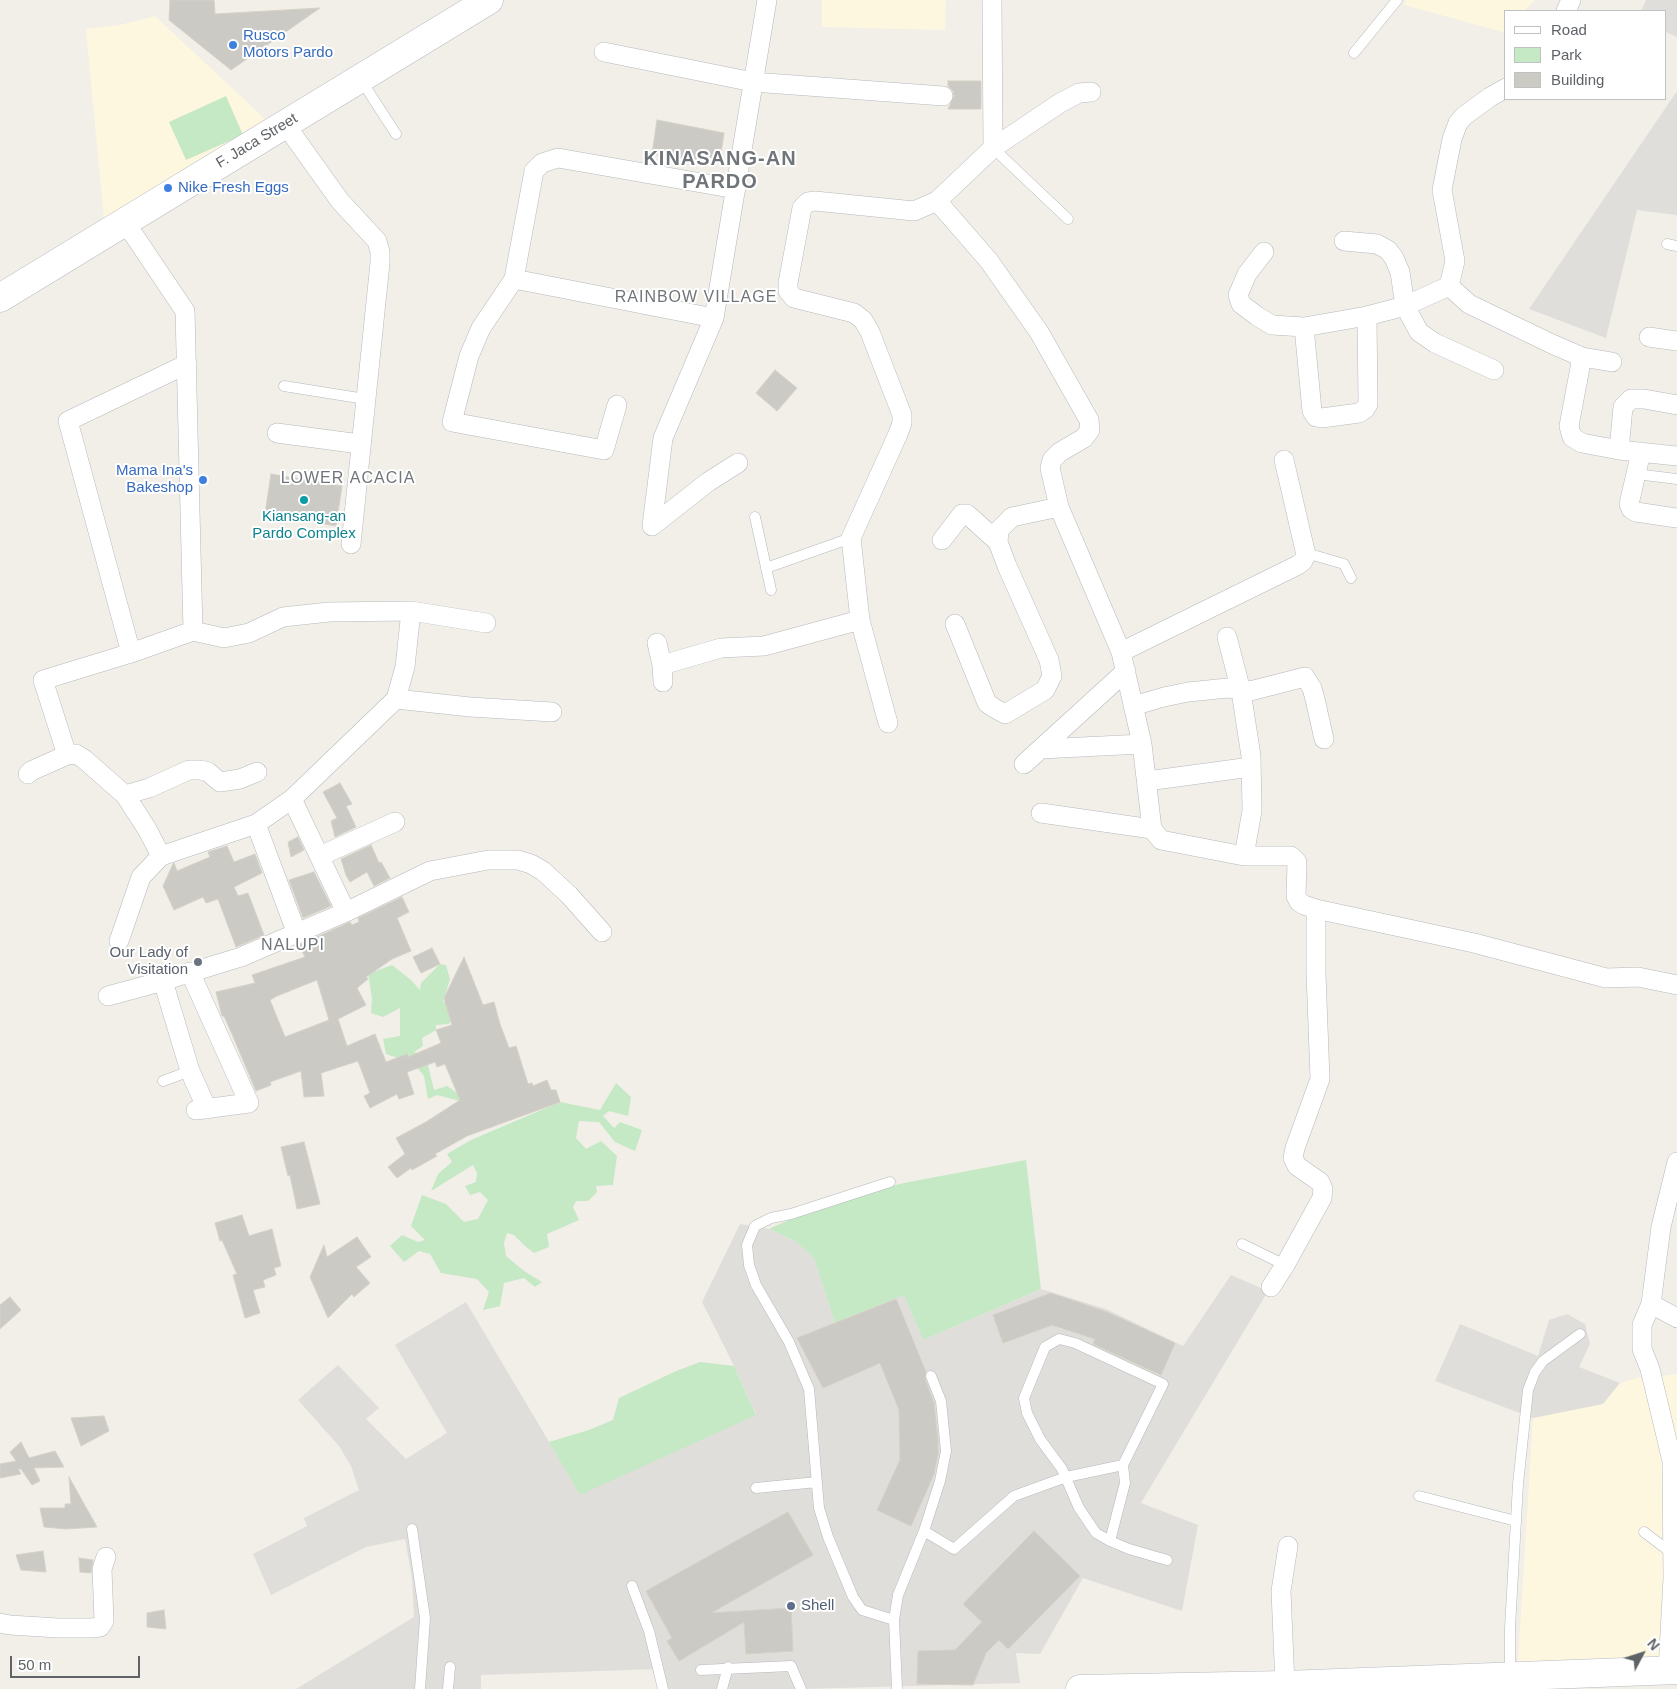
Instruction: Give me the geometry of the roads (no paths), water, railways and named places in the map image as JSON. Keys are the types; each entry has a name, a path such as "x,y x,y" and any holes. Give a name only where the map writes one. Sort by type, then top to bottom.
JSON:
{"street":[{"name":"F. Jaca Street","path":"0,298 488,0"},
{"path":"738,463 708,482 652,526 663,438 714,318 767,0"},
{"path":"992,0 993,148"},
{"path":"604,52 753,82 943,96"},
{"path":"1449,286 1455,261 1442,190 1452,139 1458,123 1464,116 1504,89"},
{"path":"888,723 860,620 851,538 898,434 902,424 902,415 870,332 863,320 854,312 794,298 788,291 802,208 808,202 815,201 914,211 937,201 993,148 1060,103 1079,93 1090,92"},
{"path":"285,124 340,202 377,241 380,252 351,544"},
{"path":"617,406 604,450 452,422 468,356 481,328 514,279 534,171 542,163 558,158 736,189"},
{"path":"937,201 990,261 1038,332 1089,420 1090,430 1084,438 1060,452 1052,460 1050,468 1059,507 1121,652 1142,744 1152,829 1161,840 1244,856 1291,856 1297,862 1296,896 1304,905 1316,909 1474,943 1606,978 1638,977 1677,985"},
{"path":"124,222 184,311 193,631"},
{"path":"1344,241 1377,244 1388,250 1400,272 1405,306 1419,332 1435,343 1494,370"},
{"path":"1264,252 1246,274 1238,294 1241,304 1272,324 1304,326 1367,316 1405,306 1449,286"},
{"path":"514,279 714,318"},
{"path":"1449,286 1469,304 1552,344 1582,357 1612,362"},
{"path":"1304,326 1312,411 1316,417 1322,418 1359,413 1368,404 1367,316"},
{"path":"1649,337 1677,341"},
{"path":"1582,357 1569,426 1572,437 1582,443 1619,450 1677,456"},
{"path":"131,653 68,420 186,364"},
{"path":"1619,450 1623,407 1631,399 1644,399 1677,405"},
{"path":"277,433 360,444"},
{"path":"1641,452 1629,504 1631,509 1636,512 1677,518"},
{"path":"1121,652 1303,561 1306,555 1284,460"},
{"path":"955,624 987,703 1005,714 1045,690 1052,676 1048,660 998,542 999,530 1012,517 1059,507"},
{"path":"942,540 962,514 968,514 998,542"},
{"path":"67,755 43,680 131,653 193,631 224,638 249,633 283,617 329,612 411,612 486,623"},
{"path":"119,941 141,877 161,856 256,824 292,799 396,699 405,667 411,612"},
{"path":"657,643 662,674 721,648 764,646 860,620"},
{"path":"1227,638 1241,691 1251,767 1252,811 1244,856"},
{"path":"1024,764 1126,671"},
{"path":"1133,706 1164,697 1214,688 1228,688 1241,691 1257,690 1305,677 1312,688 1324,739"},
{"path":"396,699 470,707 552,712"},
{"path":"1041,749 1142,744"},
{"path":"28,774 32,770 67,755 76,754 125,795 148,829 161,856"},
{"path":"1146,781 1251,767"},
{"path":"125,795 149,788 189,770 208,772 220,782 257,772"},
{"path":"292,799 346,912"},
{"path":"1041,814 1152,829"},
{"path":"320,856 395,822"},
{"path":"256,824 297,934"},
{"path":"108,996 163,982 241,957 346,912 430,870 488,860 506,858 525,862 543,871 568,894 602,932"},
{"path":"1271,1287 1322,1198 1320,1182 1297,1166 1293,1158 1320,1080 1316,974 1316,909"},
{"path":"163,982 202,1110 249,1103 190,972"},
{"path":"1090,1689 1256,1687 1673,1670 1672,1461 1650,1369 1642,1349 1642,1325 1651,1304 1661,1227 1677,1162"},
{"path":"1651,1304 1677,1318"},
{"path":"1285,1685 1281,1591 1288,1546"},
{"path":"0,1623 58,1628 100,1627 104,1621 102,1569 106,1557"}],"lane":[{"path":"1354,53 1397,0"},
{"path":"360,79 396,134"},
{"path":"993,148 1068,219"},
{"path":"284,386 365,400"},
{"path":"1636,474 1677,479"},
{"path":"755,517 771,590"},
{"path":"766,568 851,538"},
{"path":"1306,555 1313,555 1344,564 1351,578"},
{"path":"163,1081 190,1071"},
{"path":"890,1182 791,1214 771,1218 755,1226 747,1245 749,1265 756,1285 789,1342 809,1389 819,1508 828,1537 853,1596 862,1610 894,1620"},
{"path":"1242,1244 1285,1265"},
{"path":"1510,1677 1510,1628 1518,1484 1528,1390 1535,1372 1544,1361 1580,1334"},
{"path":"1110,1541 1125,1483 1123,1465 1163,1384 1075,1343 1059,1339 1045,1348 1024,1398 1027,1413 1040,1439 1062,1469 1079,1508 1096,1533 1110,1541 1128,1549 1167,1560"},
{"path":"897,1689 894,1620 898,1595 924,1531 940,1481 946,1451 941,1401 931,1376"},
{"path":"924,1531 954,1548 1014,1496 1066,1478 1123,1465"},
{"path":"756,1488 817,1482"},
{"path":"1419,1496 1516,1521"},
{"path":"412,1529 425,1618 420,1689"},
{"path":"1644,1532 1673,1554"},
{"path":"632,1586 649,1631 663,1689"},
{"path":"701,1670 728,1667 791,1666 801,1689"},
{"path":"448,1689 450,1667"},
{"path":"722,1689 728,1667"}],"place":[{"name":"Rusco Motors Pardo","path":"233,45"},
{"name":"Nike Fresh Eggs","path":"168,188"},
{"name":"Mama Ina's Bakeshop","path":"203,480"},
{"name":"Kiansang-an Pardo Complex","path":"304,500"},
{"name":"Our Lady of Visitation","path":"198,962"},
{"name":"Shell","path":"791,1606"}],"district":[{"name":"KINASANG-AN PARDO","path":"720,170"},
{"name":"RAINBOW VILLAGE","path":"696,298"},
{"name":"LOWER ACACIA","path":"348,479"},
{"name":"NALUPI","path":"293,946"}]}
